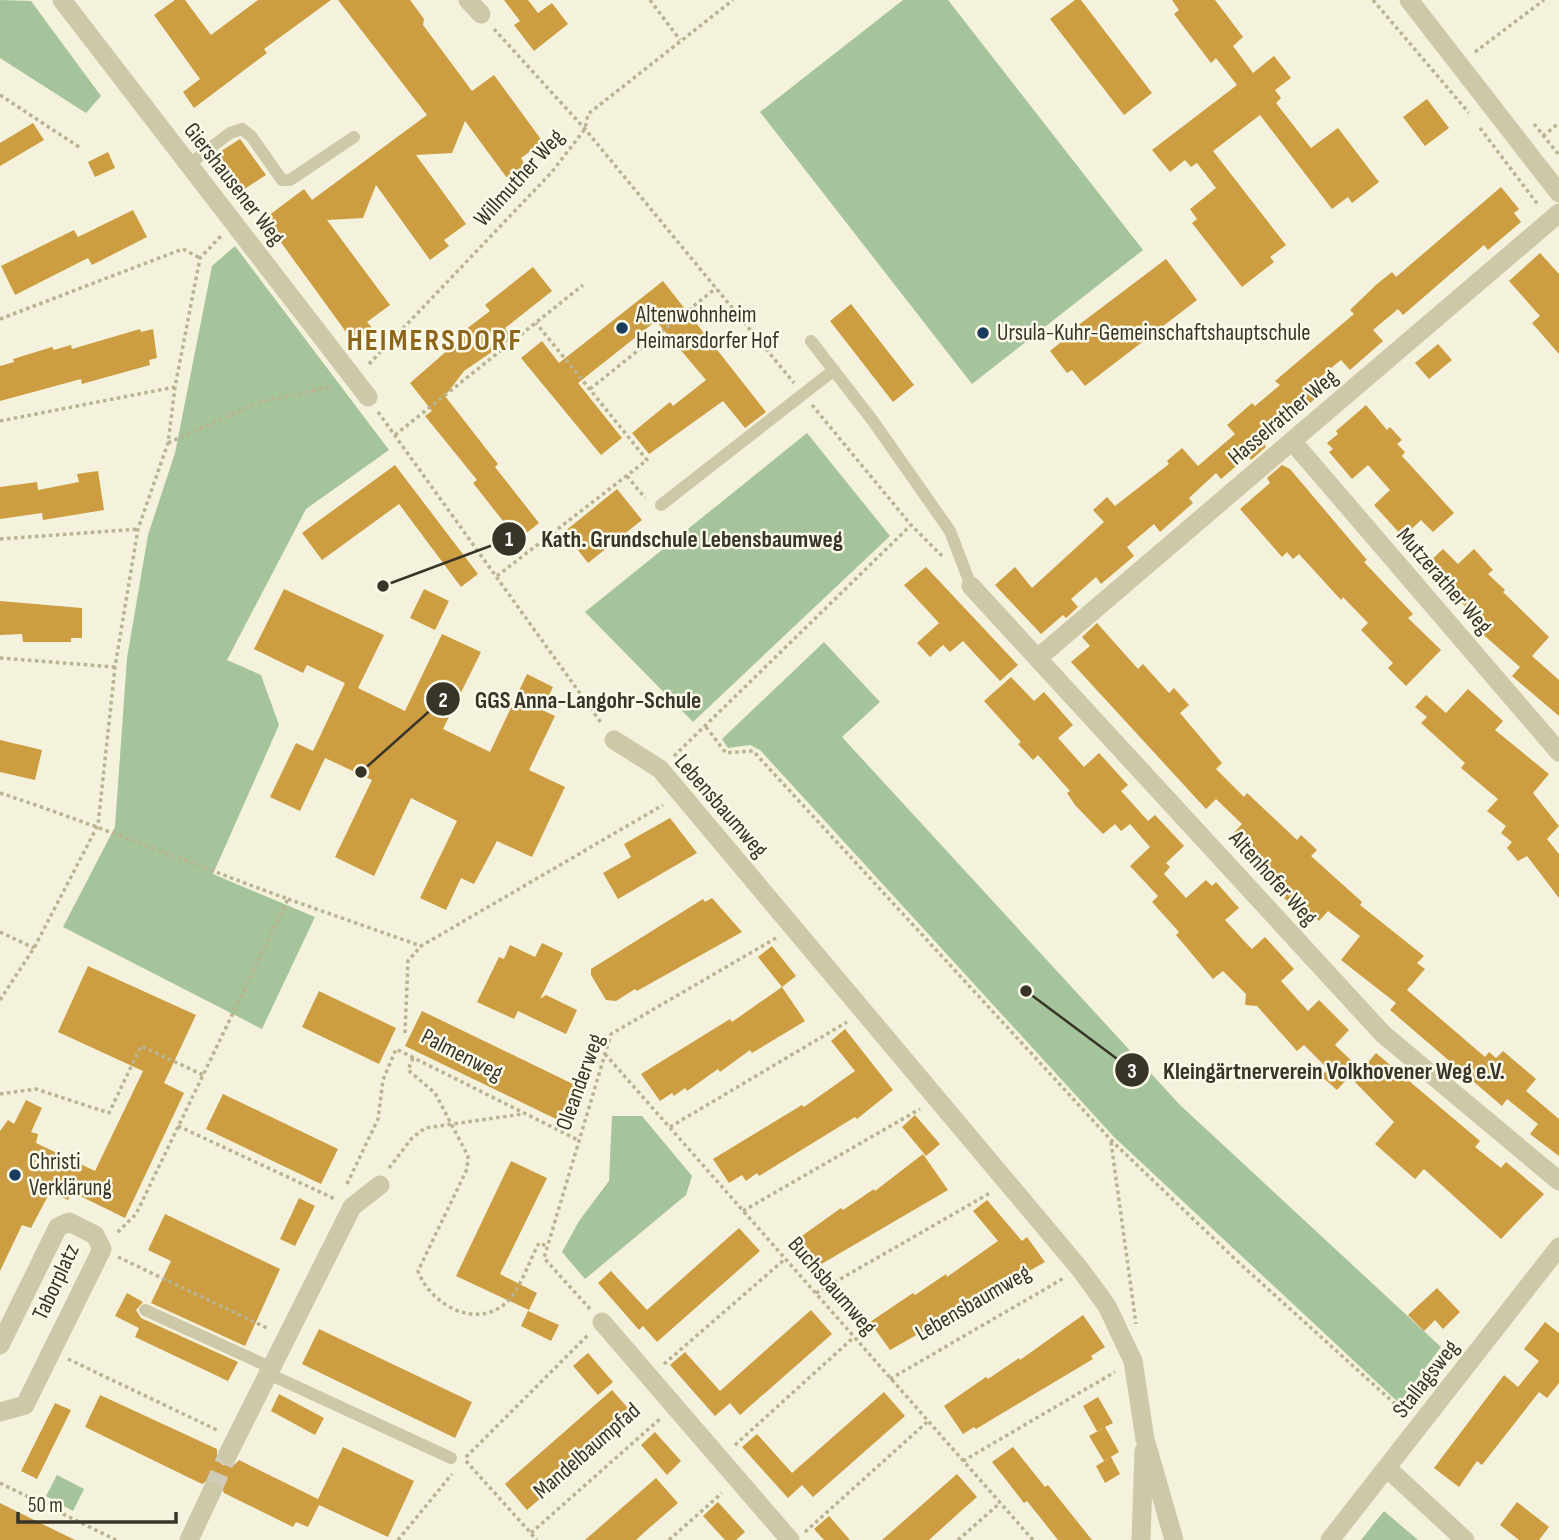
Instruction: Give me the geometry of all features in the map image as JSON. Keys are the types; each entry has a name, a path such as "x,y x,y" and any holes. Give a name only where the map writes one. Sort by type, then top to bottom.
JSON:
{"street":[{"name":"Giershausener Weg","path":"62,0 368,397"},
{"path":"1409,0 1559,193"},
{"name":"Hasselrather Weg","path":"1039,657 1555,217"},
{"name":"Mutzerather Weg","path":"1292,441 1559,752"},
{"name":"Altenhofer Weg","path":"971,586 1383,1034 1559,1181"},
{"name":"Lebensbaumweg","path":"614,740 660,769 1080,1269 1107,1306 1133,1361 1145,1439 1174,1540"},
{"path":"232,1447 287,1338 345,1204 380,1185"},
{"name":"Taborplatz","path":"0,1345 58,1227 69,1222 95,1235 102,1249 24,1405 12,1411 0,1412"},
{"name":"Stallagsweg","path":"1329,1540 1559,1247"},
{"name":"Mandelbaumpfad","path":"602,1322 790,1540"},
{"name":"Lebensbaumweg","path":"1141,1540 1145,1439"},
{"path":"1387,1468 1465,1540"},
{"path":"189,1540 212,1492"}],"lane":[{"path":"188,165 230,133 242,129 251,136 282,180 290,180 354,136"},
{"path":"811,341 950,531 971,586"},
{"path":"661,505 834,370"},
{"path":"145,1310 455,1461"}],"path":[{"path":"650,0 680,40"},
{"name":"Willmuther Weg","path":"168,443 257,402 335,386 355,378 551,173 585,129 588,114 733,0"},
{"path":"1373,0 1472,116"},
{"path":"1475,52 1544,0"},
{"path":"474,7 585,129 911,525 945,560"},
{"path":"0,95 79,146"},
{"path":"1543,135 1559,124"},
{"path":"1479,127 1555,217"},
{"path":"0,1000 34,948 98,825 115,667 138,529 168,443 175,387 200,258 233,224"},
{"path":"0,319 183,249 200,258"},
{"path":"395,435 583,285"},
{"path":"590,389 716,288"},
{"path":"497,577 646,460 536,323"},
{"path":"0,421 175,387"},
{"path":"368,397 614,740"},
{"path":"627,475 646,499 661,505"},
{"path":"660,769 911,525"},
{"path":"0,539 138,529"},
{"path":"0,658 115,667"},
{"path":"706,727 726,752 753,751 1111,1140 1336,1352 1396,1406 1423,1423"},
{"path":"0,793 98,825 139,844 421,946"},
{"path":"405,1033 408,961 421,946 680,795"},
{"path":"287,1338 102,1249 136,1214 288,899"},
{"name":"Oleanderweg","path":"547,1246 611,1034 794,928"},
{"path":"0,932 34,948"},
{"path":"670,1126 864,1012"},
{"path":"396,1049 399,1043"},
{"path":"0,1094 36,1089 109,1113 141,1046 203,1075"},
{"name":"Palmenweg","path":"345,1204 377,1119 383,1080 396,1049 578,1140"},
{"name":"Buchsbaumweg","path":"605,1054 1033,1540"},
{"path":"413,1058 408,1070 435,1093 465,1149 468,1162 418,1271 433,1297 466,1313 496,1310 509,1300 538,1243 547,1246 544,1258 602,1322 464,1458 455,1461"},
{"path":"743,1211 937,1100"},
{"path":"380,1185 398,1153 425,1128 525,1114"},
{"path":"178,1126 345,1204"},
{"path":"1111,1140 1138,1321 1125,1342"},
{"path":"816,1293 1008,1184"},
{"name":"Mandelbaumpfad","path":"649,1377 785,1259"},
{"name":"Lebensbaumweg","path":"890,1379 1080,1269"},
{"path":"720,1458 853,1338"},
{"path":"51,1352 232,1447"},
{"path":"963,1461 1133,1361"},
{"name":"Mandelbaumpfad","path":"531,1533 675,1406"},
{"path":"796,1540 928,1421"},
{"path":"464,1458 537,1540"},
{"path":"398,1540 453,1473"},
{"path":"669,1540 737,1479"},
{"path":"0,1483 116,1540"},
{"path":"958,1540 1000,1503"}],"green space":[{"path":"0,0 31,1 101,96 86,113 0,58"},
{"path":"903,0 948,0 1143,250 972,384 760,112"},
{"path":"235,246 389,450 306,509 227,660 261,675 279,725 213,874 315,917 262,1029 63,927 115,827 127,658 148,535 175,453 212,266"},
{"path":"807,433 890,536 693,722 585,612"},
{"path":"824,642 880,702 842,737 1180,1105 1441,1347 1399,1403 1114,1137 760,750 750,745 728,748 722,739"},
{"path":"612,1116 642,1116 692,1176 686,1195 585,1279 562,1252 579,1221 609,1181"},
{"path":"57,1475 84,1489 73,1511 46,1496"},
{"path":"1384,1511 1418,1540 1361,1540"}],"building":[{"path":"175,0 185,0 211,35 258,0 331,0 264,49 267,53 194,108 183,92 200,79 154,15"},
{"path":"338,0 410,0 424,19 423,25 472,91 494,75 543,142 521,158 525,165 507,178 465,121 452,153 416,155 466,224 444,240 449,246 430,260 376,185 363,218 327,220 390,305 367,322 373,329 354,343 264,219 304,189 312,200 427,115"},
{"path":"504,0 528,0 538,13 552,3 568,24 534,51 514,25 520,21"},
{"path":"1075,0 1081,0 1152,93 1124,115 1050,19"},
{"path":"1172,0 1215,0 1243,37 1233,46 1253,73 1274,56 1291,78 1275,90 1281,98 1276,103 1311,148 1338,128 1379,182 1352,203 1348,197 1332,209 1260,115 1213,151 1286,245 1270,257 1274,262 1242,287 1192,223 1197,219 1190,209 1216,188 1197,163 1191,167 1185,160 1170,172 1152,150 1237,85 1216,58 1211,63 1174,14 1179,10"},
{"path":"1427,99 1449,128 1425,146 1403,117"},
{"path":"33,123 44,140 0,166 0,143"},
{"path":"240,139 266,175 243,190 218,153"},
{"path":"108,152 115,168 95,177 88,162"},
{"path":"1501,187 1519,209 1514,213 1521,222 1488,250 1484,245 1403,315 1398,309 1373,330 1383,341 1350,370 1341,360 1325,373 1309,387 1317,397 1264,444 1266,447 1251,460 1248,456 1221,479 1216,473 1189,498 1193,503 1160,532 1154,524 1127,547 1134,556 1101,584 1096,577 1071,599 1078,607 1066,618 1063,615 1041,634 995,585 1015,567 1032,588 1104,522 1093,510 1107,497 1115,506 1169,464 1167,461 1182,448 1198,466 1235,434 1227,425 1252,403 1255,406 1280,385 1275,381 1354,314 1350,310 1377,284 1392,272 1396,277"},
{"path":"133,210 147,237 92,265 88,258 15,295 1,266 74,230 78,237"},
{"path":"1540,253 1559,274 1559,354 1532,323 1540,316 1509,281"},
{"path":"1166,259 1197,300 1085,386 1072,370 1067,373 1050,351 1070,335 1068,333"},
{"path":"533,267 552,291 505,328 512,338 464,371 445,396 498,464 495,467 539,523 518,540 473,483 477,480 425,416 432,411 410,383 464,336 461,333 490,311 485,305"},
{"path":"663,281 766,412 745,428 723,401 649,454 632,433 670,402 673,406 706,380 656,321 578,383 622,438 601,455 521,358 542,341 559,363"},
{"path":"851,304 914,385 893,402 830,321"},
{"path":"140,329 141,332 153,329 157,358 149,360 150,365 82,384 81,379 0,401 0,366 14,362 13,359 52,347 54,350 71,345 72,349"},
{"path":"1438,344 1452,360 1429,379 1415,363"},
{"path":"1366,405 1387,430 1390,427 1402,440 1397,444 1405,452 1402,456 1454,513 1433,532 1421,520 1403,537 1374,505 1390,490 1368,465 1352,479 1329,452 1333,449 1327,443 1338,434 1336,431"},
{"path":"395,465 478,574 461,587 399,504 322,560 302,533"},
{"path":"1282,465 1290,469 1367,560 1364,562 1413,614 1408,618 1441,650 1406,686 1388,668 1393,663 1361,630 1368,623 1343,597 1341,600 1299,554 1293,559 1287,552 1282,557 1240,509 1270,483 1267,478"},
{"path":"98,471 104,510 43,520 42,513 0,519 0,487 37,482 38,490 79,482 77,474"},
{"path":"617,489 642,520 588,563 564,532"},
{"path":"1443,549 1458,564 1474,549 1493,570 1488,574 1505,590 1503,592 1549,637 1532,656 1559,680 1559,716 1512,676 1520,667 1478,630 1483,624 1425,566"},
{"path":"926,567 1018,665 1000,681 963,641 950,652 943,645 930,657 917,643 939,623 904,585"},
{"path":"284,589 384,635 358,688 405,711 442,634 481,652 443,729 490,752 527,674 553,687 542,710 555,716 529,770 565,787 532,857 497,841 474,884 461,878 446,910 420,898 457,821 411,798 374,876 335,857 372,780 325,758 300,811 270,797 296,743 313,751 345,683 307,665 303,673 254,649"},
{"path":"424,589 449,601 435,630 410,618"},
{"path":"0,601 82,608 82,638 71,638 71,642 23,642 22,634 0,635"},
{"path":"1097,623 1138,669 1143,664 1169,693 1174,688 1189,705 1180,713 1222,763 1216,769 1244,797 1247,793 1297,840 1301,835 1317,850 1311,856 1362,902 1360,905 1424,956 1417,963 1425,969 1407,990 1485,1057 1489,1052 1496,1058 1503,1051 1536,1079 1526,1091 1559,1119 1559,1156 1530,1134 1538,1124 1507,1099 1502,1106 1390,1010 1396,1003 1341,960 1360,936 1328,911 1319,921 1314,916 1310,921 1284,898 1286,896 1279,890 1282,887 1230,837 1242,824 1216,799 1206,809 1071,662 1090,646 1082,637"},
{"path":"1011,677 1034,701 1044,692 1073,725 1058,738 1084,767 1099,753 1128,785 1121,791 1148,821 1155,815 1184,846 1166,863 1170,867 1164,874 1186,898 1206,880 1212,886 1216,882 1239,908 1225,920 1252,949 1265,937 1294,969 1281,981 1308,1011 1319,1000 1349,1030 1335,1045 1358,1067 1337,1090 1321,1076 1328,1069 1304,1045 1297,1051 1257,1006 1245,1005 1246,994 1223,971 1213,979 1176,935 1179,932 1152,902 1158,896 1130,866 1150,847 1130,824 1121,831 1115,824 1103,834 1075,805 1067,793 1070,791 1038,755 1033,760 1018,744 1021,742 984,701"},
{"path":"1468,689 1503,721 1495,730 1549,774 1533,793 1559,826 1547,839 1559,854 1559,898 1527,856 1518,861 1507,848 1512,842 1501,833 1506,826 1487,811 1498,799 1461,768 1465,763 1421,723 1427,717 1415,707 1426,695 1446,713"},
{"path":"0,740 42,750 35,780 0,772"},
{"path":"670,818 697,853 618,899 603,873 631,857 624,844"},
{"path":"712,898 742,932 637,991 635,989 616,1001 606,1000 591,975 591,969 703,899 705,902"},
{"path":"542,943 563,953 540,999 546,995 577,1010 566,1034 518,1011 514,1019 477,1002 499,957 504,959 510,945 535,957"},
{"path":"772,946 796,976 782,987 758,957"},
{"path":"88,966 196,1015 164,1083 184,1093 125,1218 72,1192 68,1200 50,1192 31,1228 22,1225 0,1271 0,1131 8,1120 14,1124 26,1100 42,1108 31,1132 38,1134 36,1143 95,1171 143,1071 58,1032"},
{"path":"782,987 805,1021 752,1053 750,1050 687,1091 685,1088 660,1101 641,1074 730,1019 732,1022"},
{"path":"319,991 396,1028 379,1064 302,1027"},
{"path":"422,1011 575,1085 558,1120 405,1046"},
{"path":"845,1029 893,1090 857,1119 855,1117 759,1176 757,1173 746,1181 742,1175 729,1183 713,1159 802,1105 804,1107 855,1071 831,1041"},
{"path":"1376,1053 1480,1141 1475,1147 1501,1168 1506,1162 1544,1194 1501,1239 1424,1169 1415,1179 1375,1144 1394,1122 1353,1080"},
{"path":"223,1094 338,1149 321,1184 206,1129"},
{"path":"915,1115 940,1144 926,1156 902,1127"},
{"path":"923,1154 948,1190 818,1266 799,1238 841,1208 843,1210 874,1189 875,1191"},
{"path":"511,1161 547,1178 500,1274 537,1293 529,1310 456,1276"},
{"path":"299,1198 315,1206 295,1246 280,1239"},
{"path":"987,1200 1022,1241 1027,1237 1045,1262 890,1350 870,1322 913,1293 915,1295 946,1274 947,1277 998,1241 973,1211"},
{"path":"165,1214 280,1269 245,1346 151,1303 171,1261 148,1250"},
{"path":"739,1228 760,1251 657,1342 643,1326 639,1330 598,1283 611,1271 647,1310"},
{"path":"1437,1288 1460,1312 1443,1329 1435,1320 1424,1331 1408,1315"},
{"path":"127,1293 143,1302 136,1310 141,1318 238,1362 228,1381 135,1337 139,1328 115,1316"},
{"path":"811,1310 832,1334 740,1415 730,1403 715,1416 670,1365 685,1352 720,1391"},
{"path":"528,1311 559,1325 551,1341 521,1326"},
{"path":"1083,1315 1105,1347 1091,1356 1093,1359 976,1429 974,1427 963,1434 944,1406 986,1377 988,1379 1019,1358 1020,1360"},
{"path":"1545,1322 1559,1333 1559,1383 1547,1398 1539,1392 1482,1465 1477,1461 1459,1487 1434,1468 1504,1375 1518,1387 1539,1361 1524,1349"},
{"path":"319,1329 472,1402 455,1438 302,1364"},
{"path":"588,1353 613,1382 598,1395 573,1366"},
{"path":"612,1390 635,1416 527,1510 505,1484"},
{"path":"884,1392 905,1416 813,1497 802,1485 788,1498 742,1447 757,1434 792,1473"},
{"path":"279,1394 324,1418 315,1435 271,1411"},
{"path":"100,1395 217,1449 217,1460 223,1465 234,1465 239,1460 318,1499 343,1447 414,1481 388,1537 319,1505 308,1527 296,1522 293,1527 224,1493 218,1480 210,1479 202,1484 85,1427"},
{"path":"1098,1397 1113,1423 1097,1431 1083,1406"},
{"path":"55,1403 71,1410 37,1479 21,1471"},
{"path":"1105,1427 1119,1452 1104,1461 1089,1436"},
{"path":"655,1432 681,1461 667,1475 641,1445"},
{"path":"1013,1447 1092,1540 1058,1540 1027,1501 1024,1503 992,1462"},
{"path":"1111,1457 1120,1474 1105,1483 1096,1466"},
{"path":"957,1474 977,1497 929,1540 882,1540"},
{"path":"656,1478 678,1503 636,1540 585,1540"},
{"path":"718,1502 745,1532 736,1540 725,1540 703,1516"},
{"path":"1517,1502 1549,1527 1539,1540 1519,1540 1500,1525"},
{"path":"0,1503 34,1520 75,1540 0,1540"},
{"path":"829,1516 850,1540 824,1540 814,1529"}],"tunnel":[{"path":"212,1491 228,1454"}],"place":[{"name":"Altenwohnheim Heimarsdorfer Hof","path":"622,328"},
{"name":"Ursula-Kuhr-Gemeinschaftshauptschule","path":"983,333"},
{"name":"Kath. Grundschule Lebensbaumweg","path":"383,586"},
{"name":"GGS Anna-Langohr-Schule","path":"361,772"},
{"name":"Kleingärtnerverein Volkhovener Weg e.V.","path":"1026,991"},
{"name":"Christi Verklärung","path":"15,1175"}],"district":[{"name":"HEIMERSDORF","path":"435,341"}]}
